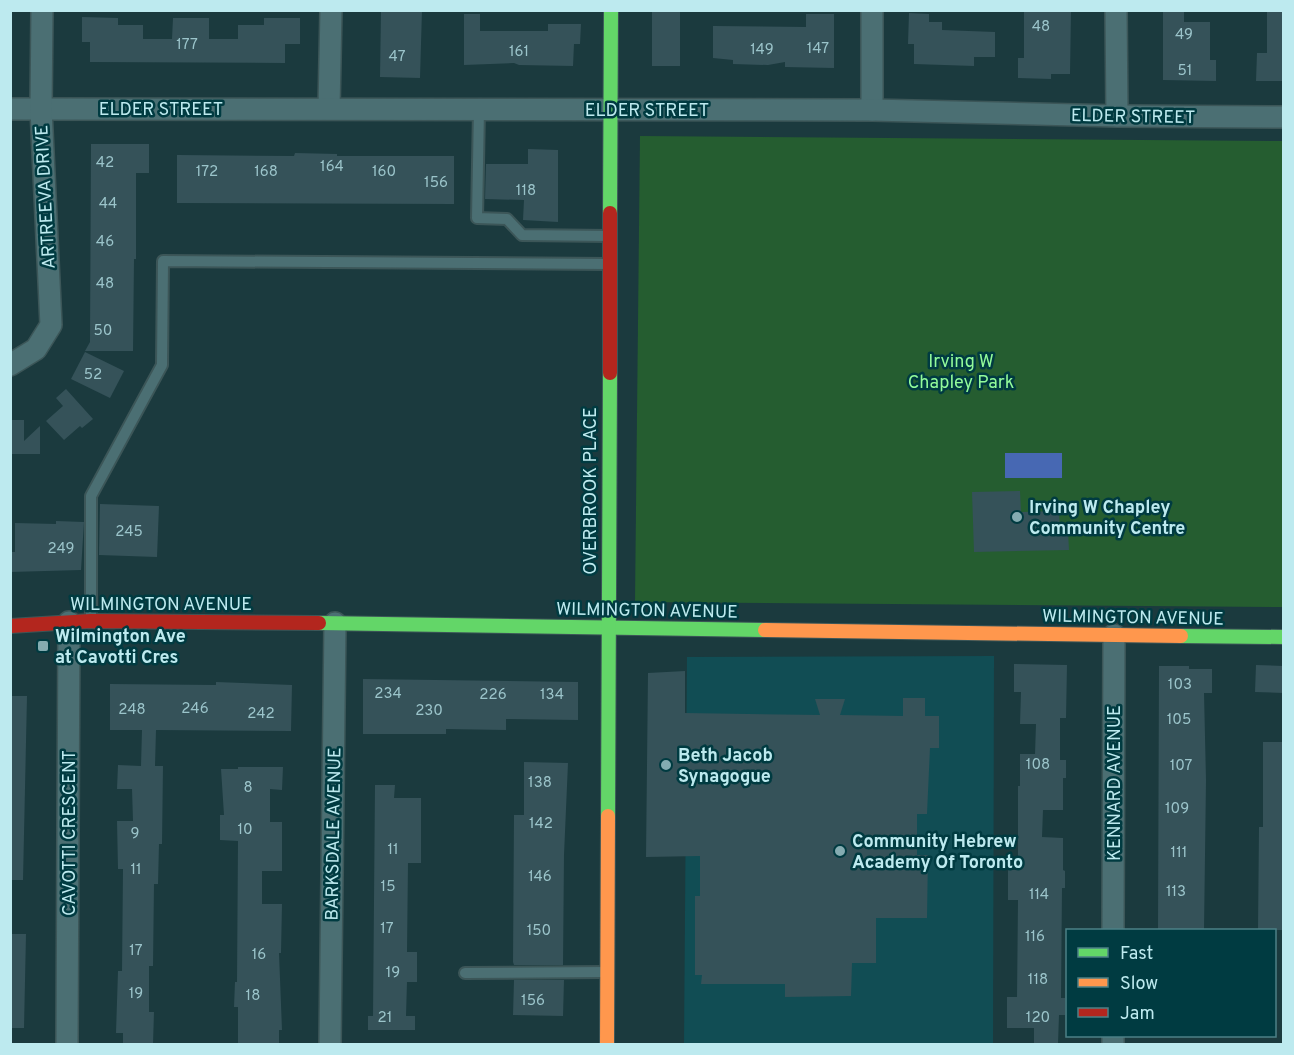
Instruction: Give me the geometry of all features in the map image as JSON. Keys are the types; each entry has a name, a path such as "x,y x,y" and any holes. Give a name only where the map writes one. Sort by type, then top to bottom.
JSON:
{"street":[{"name":"ARTREEVA DRIVE","path":"10,364 36,349 51,325 41,109 42,10"},
{"path":"329,108 331,10"},
{"name":"OVERBROOK PLACE","path":"607,1044 611,10"},
{"path":"872,10 872,111"},
{"path":"1116,10 1116,116"},
{"name":"ELDER STREET","path":"10,110 329,108 872,111 1284,117"},
{"name":"WILMINGTON AVENUE","path":"10,626 91,621 335,623 1284,637"},
{"name":"CAVOTTI CRESCENT","path":"68,1044 69,622"},
{"name":"BARKSDALE AVENUE","path":"330,1044 335,623"},
{"name":"KENNARD AVENUE","path":"1113,929 1114,635"}],"lane":[{"path":"479,109 477,218 507,219 522,235 609,236"},
{"path":"91,621 91,496 162,365 163,261 609,264"},
{"path":"465,973 607,972"}],"shaded area":[{"name":"Community Hebrew Academy Of Toronto","path":"994,656 993,1044 684,1044 687,657"}],"green space":[{"name":"Irving W Chapley Park","path":"640,136 1283,141 1283,607 635,602"}],"water":[{"path":"1005,453 1062,453 1062,478 1005,478"}],"building":[{"path":"381,10 422,10 420,78 380,77"},
{"path":"652,10 680,10 680,66 652,66"},
{"path":"1024,10 1071,10 1070,74 1051,74 1051,79 1018,78 1018,58 1024,58"},
{"path":"1163,10 1184,10 1184,22 1210,22 1210,60 1216,60 1216,81 1163,80"},
{"path":"1267,10 1284,10 1284,81 1256,81 1257,53 1267,53"},
{"path":"909,13 929,14 929,22 942,22 942,30 995,32 995,57 974,57 974,66 914,64 914,44 908,44"},
{"path":"464,14 480,14 480,31 548,31 548,24 581,24 580,44 574,44 573,66 514,63 464,65"},
{"path":"806,14 834,14 834,68 785,67 785,62 768,65 733,64 733,60 713,58 713,26 806,27"},
{"path":"82,17 118,18 118,25 143,25 143,39 172,39 173,18 209,18 209,39 238,39 238,25 264,25 264,18 300,18 300,44 285,44 285,63 90,62 90,42 82,42"},
{"path":"91,144 149,144 149,173 136,173 133,351 85,351 90,342"},
{"path":"528,149 558,150 558,222 523,220 524,200 485,199 486,164 528,164"},
{"path":"295,153 337,154 337,156 454,156 454,204 177,203 177,155 294,156"},
{"path":"85,352 124,371 110,398 71,379"},
{"path":"66,389 93,419 82,428 80,426 64,440 46,421 63,406 56,398"},
{"path":"10,420 24,420 24,441 40,426 40,454 10,454"},
{"name":"Irving W Chapley Community Centre","path":"1020,491 1021,512 1059,511 1060,532 1068,531 1069,550 974,552 972,492"},
{"path":"100,504 159,506 157,557 99,555"},
{"path":"56,521 84,522 81,570 10,572 10,552 15,552 15,523 56,524"},
{"path":"1014,664 1067,665 1066,718 1060,718 1060,760 1066,760 1066,778 1063,778 1063,810 1043,810 1042,837 1063,838 1065,888 1062,888 1061,998 1065,998 1065,1015 1059,1015 1058,1044 1034,1044 1034,1028 1007,1028 1007,997 1017,997 1018,900 1008,900 1008,870 1018,870 1020,754 1035,754 1036,724 1020,724 1021,692 1014,692"},
{"path":"1256,665 1284,666 1284,693 1255,692"},
{"path":"1159,666 1212,669 1212,693 1204,693 1206,780 1204,929 1158,929"},
{"path":"685,671 685,713 820,715 815,699 845,699 840,715 903,716 903,698 925,698 925,716 939,716 939,748 930,748 927,814 917,814 917,855 928,855 927,918 876,918 876,963 852,963 851,996 785,997 785,984 701,984 702,975 695,975 695,896 700,896 700,856 646,857 648,673"},
{"path":"363,679 578,682 578,720 506,719 506,730 446,729 446,734 363,734"},
{"path":"216,682 292,685 291,731 156,730 155,766 163,766 162,844 159,844 158,884 154,884 153,966 149,966 149,1012 154,1012 153,1044 123,1044 123,1033 116,1033 118,971 122,971 123,869 118,869 117,821 133,821 132,789 117,789 118,765 141,766 142,730 110,730 110,684 216,685"},
{"path":"10,696 27,696 23,880 10,880"},
{"path":"1263,742 1284,742 1284,930 1258,929 1259,827 1263,827"},
{"path":"524,762 568,763 563,965 514,965 513,962 514,815 524,815"},
{"path":"238,767 283,767 282,790 270,789 270,822 282,822 282,871 262,871 262,904 282,904 281,953 279,953 282,1030 279,1030 279,1044 238,1044 238,1007 234,1007 235,982 237,982 238,841 220,840 220,815 224,815 221,769 238,769"},
{"path":"375,785 395,785 394,798 421,798 421,863 408,863 407,952 417,952 417,982 407,982 406,1016 415,1016 415,1030 368,1030 368,1016 373,1016"},
{"path":"10,934 26,934 24,1028 10,1028"},
{"path":"514,980 564,980 563,1016 513,1015"}],"traffic: fast":[{"path":"610,213 611,10"},
{"path":"608,816 610,373"},
{"path":"319,623 765,630"},
{"path":"1181,636 1284,637"}],"traffic: slow":[{"path":"765,630 1181,636"},
{"path":"607,1044 608,816"}],"traffic: jam":[{"path":"610,213 610,373"},
{"path":"10,626 91,621 319,623"}],"place":[{"name":"Irving W Chapley Community Centre","path":"1017,517"},
{"name":"Wilmington Ave at Cavotti Cres","path":"43,646"},
{"name":"Beth Jacob Synagogue","path":"666,765"},
{"name":"Community Hebrew Academy Of Toronto","path":"840,851"}]}
